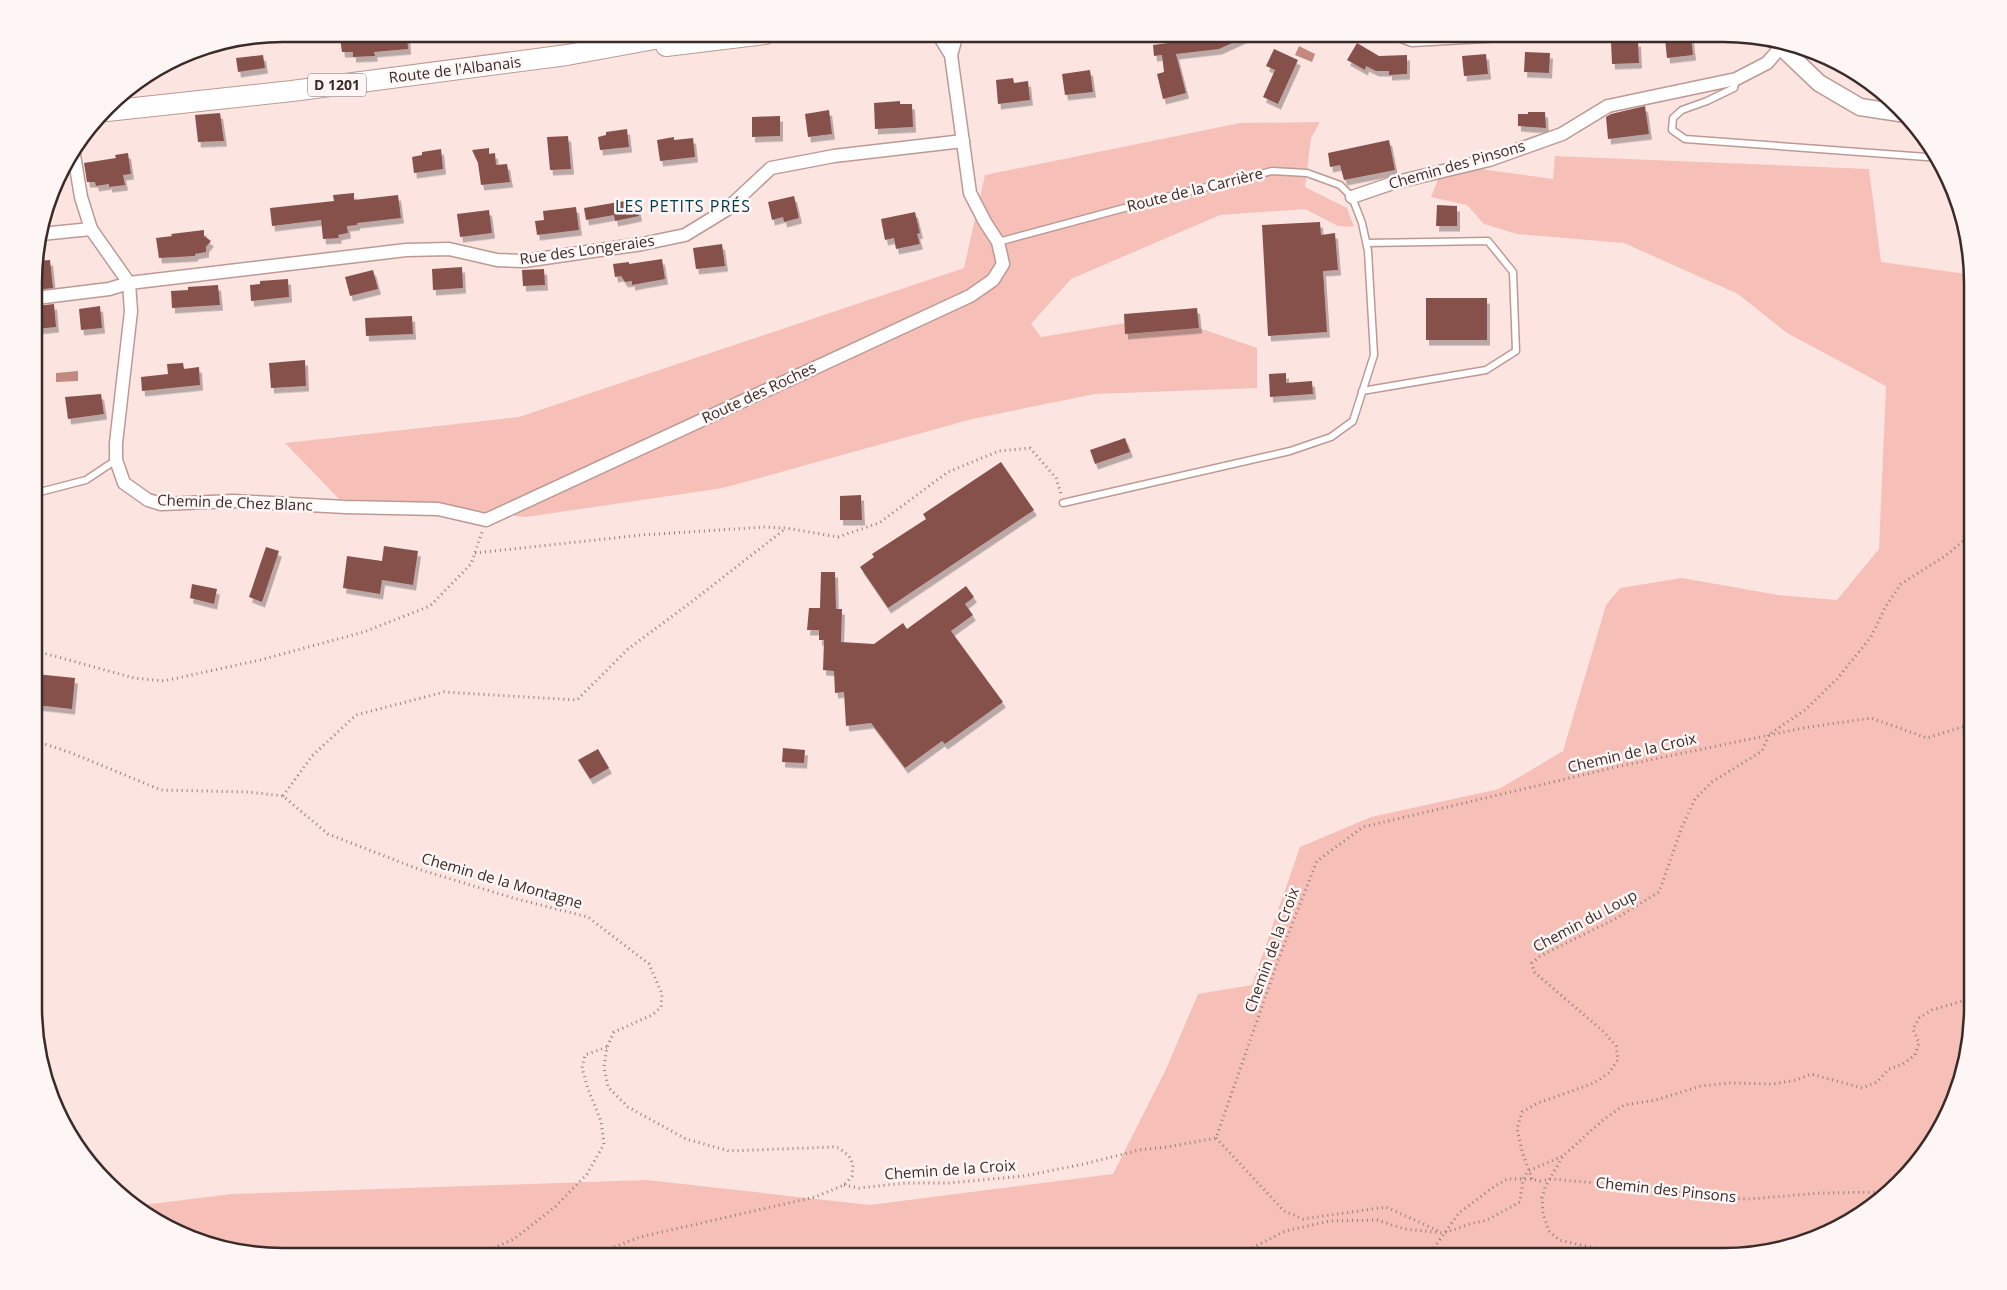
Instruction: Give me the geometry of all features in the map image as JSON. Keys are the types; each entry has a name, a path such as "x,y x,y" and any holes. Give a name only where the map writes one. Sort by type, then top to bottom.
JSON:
{"main road":[{"name":"Route de l'Albanais","path":"116,110 292,91 567,55 638,42"},
{"path":"567,55 702,42"}],"street":[{"path":"943,42 951,55 970,193 998,242"},
{"path":"951,55 955,42"},
{"name":"Chemin des Pinsons","path":"1352,197 1393,183 1498,157 1562,134 1608,106 1736,79 1766,63 1776,48"},
{"path":"1785,51 1819,83 1860,107 1893,112"},
{"name":"Rue des Longeraies","path":"42,297 109,289 129,283 406,250 449,249 497,260 524,261 642,244 685,235 726,210 771,168 834,156 963,141"},
{"path":"75,163 81,197 91,229 129,283"},
{"path":"48,233 91,229"},
{"name":"Route des Roches","path":"486,520 970,296 993,280 1002,264 998,242"},
{"name":"Chemin de Chez Blanc","path":"129,283 131,312 116,443 116,460 124,484 148,500 161,504 234,501 345,507 438,509 486,520"}],"lane":[{"path":"1736,79 1734,88 1682,110 1673,118 1672,130 1685,138 1928,157"},
{"name":"Route de la Carrière","path":"998,242 1154,200 1272,171 1307,173 1340,185 1352,197"},
{"path":"1063,502 1290,451 1331,437 1353,421 1374,355 1366,243 1362,223 1352,197"},
{"path":"1362,391 1486,370 1516,351 1513,272 1488,241 1366,243"},
{"path":"42,491 86,480 116,460"}],"path":[{"path":"475,553 642,535 765,527 786,528 838,537 879,523 948,472 999,451 1030,448 1056,478 1063,502"},
{"path":"42,653 134,678 164,681 260,660 364,632 430,606 471,564 486,520"},
{"path":"43,743 161,790 249,792 283,796 312,756 356,715 444,692 578,700 628,649 786,528"},
{"name":"Chemin de la Croix","path":"1769,735 1805,710 1837,679 1871,637 1886,606 1900,584 1945,556 1964,540"},
{"name":"Chemin de la Croix","path":"844,1185 860,1188 906,1183 949,1183 1024,1176 1084,1164 1139,1150 1216,1138 1280,955 1317,861 1363,828 1616,767 1803,728 1871,718 1927,738 1964,727"},
{"name":"Chemin du Loup","path":"1532,1179 1528,1171 1517,1129 1522,1112 1538,1102 1594,1083 1610,1072 1618,1059 1616,1046 1604,1032 1534,972 1532,963 1540,956 1614,919 1659,892 1682,827 1695,799 1712,782 1762,751 1769,735"},
{"name":"Chemin de la Montagne","path":"283,796 328,834 418,870 513,898 588,917 634,952 649,964 662,994 661,1007 652,1015 614,1032 607,1047"},
{"path":"1254,1248 1285,1231 1330,1221 1377,1220 1405,1229 1444,1233 1487,1220 1520,1202 1523,1180 1528,1171 1563,1156 1603,1120 1624,1105 1656,1100 1701,1086 1729,1083 1773,1084 1796,1080 1811,1074 1862,1088 1877,1082 1889,1069 1904,1064 1915,1055 1919,1043 1913,1029 1919,1018 1932,1010 1964,1001"},
{"path":"493,1248 514,1239 556,1206 587,1174 604,1144 601,1121 582,1068 585,1054 607,1047 604,1067 608,1087 628,1107 686,1139 729,1151 839,1148 849,1156 853,1164 852,1176 844,1185 815,1197 640,1237 612,1248"},
{"path":"1216,1138 1284,1211 1303,1219 1386,1207 1444,1233"},
{"path":"1563,1156 1542,1198 1543,1214 1549,1231 1559,1240 1595,1248"},
{"path":"1434,1248 1459,1214 1492,1188 1507,1179 1532,1179"},
{"name":"Chemin des Pinsons","path":"1532,1179 1630,1186 1718,1198 1750,1199 1821,1193 1877,1192"}],"shaded area":[{"path":"1299,46 1315,54 1312,62 1295,55"},
{"path":"1320,122 1311,138 1305,187 1347,208 1354,227 1338,226 1305,209 1220,215 1071,279 1031,324 1041,337 1125,323 1199,328 1257,348 1257,388 1095,394 972,419 723,488 526,517 339,499 285,443 519,417 964,268 985,175 1240,123"},
{"path":"1555,156 1869,169 1881,262 1964,274 1964,1022 1960,1054 1952,1084 1940,1113 1915,1153 1894,1177 1870,1198 1830,1223 1801,1235 1771,1243 1724,1248 284,1248 236,1243 206,1235 177,1223 146,1205 231,1194 647,1180 870,1205 1113,1174 1166,1069 1198,994 1252,985 1300,847 1371,817 1499,789 1563,751 1606,605 1620,588 1682,578 1778,595 1837,600 1879,549 1886,386 1787,333 1738,294 1624,243 1517,234 1484,224 1467,205 1431,197 1444,164 1553,179"},
{"path":"78,371 78,381 56,382 56,373"}],"building":[{"path":"341,42 408,42 408,49 374,52 375,56 353,57 353,52 342,52"},
{"path":"1176,42 1234,42 1219,49 1176,54 1186,93 1163,99 1157,74 1164,72 1162,55 1154,56 1153,45"},
{"path":"1611,42 1638,42 1639,63 1612,64"},
{"path":"1665,42 1692,42 1693,55 1667,58"},
{"path":"1357,43 1379,56 1407,55 1407,74 1389,75 1389,71 1376,71 1366,66 1365,70 1347,60"},
{"path":"1274,49 1298,60 1278,104 1263,97 1275,70 1266,66"},
{"path":"1525,52 1550,53 1549,73 1524,72"},
{"path":"1486,54 1488,74 1464,76 1462,56"},
{"path":"263,55 265,68 238,72 236,58"},
{"path":"1090,70 1093,92 1065,95 1062,74"},
{"path":"1013,78 1014,83 1028,81 1030,100 998,104 996,80"},
{"path":"900,101 900,104 912,104 913,127 875,129 874,103"},
{"path":"1645,106 1649,134 1608,139 1606,117 1611,114"},
{"path":"829,110 832,134 808,137 805,114"},
{"path":"1528,112 1545,112 1546,128 1518,126 1518,114 1528,114"},
{"path":"220,113 224,141 198,142 195,115"},
{"path":"780,116 780,136 752,137 752,117"},
{"path":"627,129 629,147 600,150 598,137 606,135 606,132"},
{"path":"568,136 571,169 550,170 547,137"},
{"path":"674,137 674,140 693,138 695,157 660,161 657,140"},
{"path":"1389,140 1395,170 1344,180 1340,165 1330,167 1328,153"},
{"path":"489,148 489,154 495,153 496,165 507,164 510,182 481,185 478,163 472,150"},
{"path":"441,149 443,169 414,173 412,157 422,155 422,152"},
{"path":"128,153 131,174 123,175 125,185 109,187 109,184 96,186 95,182 87,182 84,163 116,158 115,155"},
{"path":"354,193 354,200 398,195 401,218 357,223 357,225 347,226 348,233 338,235 339,238 323,239 321,220 272,226 270,208 334,201 333,195"},
{"path":"794,196 799,218 784,222 783,217 772,220 768,202"},
{"path":"636,199 639,216 615,221 614,215 586,220 584,208"},
{"path":"1437,205 1457,206 1457,226 1436,226"},
{"path":"576,207 579,230 537,235 535,221 544,220 543,211"},
{"path":"489,210 492,233 460,237 457,214"},
{"path":"915,212 920,233 917,234 920,244 896,249 894,238 885,240 881,219"},
{"path":"1320,222 1321,235 1335,233 1338,270 1323,271 1327,332 1268,336 1262,225"},
{"path":"204,230 204,236 211,241 206,247 206,252 195,254 195,256 159,258 156,238"},
{"path":"722,244 725,266 696,269 693,248"},
{"path":"662,259 665,279 632,285 632,281 625,282 621,276 615,277 613,264 629,262 629,264"},
{"path":"44,260 50,260 53,288 42,289"},
{"path":"462,267 463,288 433,290 432,269"},
{"path":"544,269 545,285 523,286 522,270"},
{"path":"373,270 378,289 350,296 345,277"},
{"path":"288,279 289,297 251,301 250,285 260,284 260,281"},
{"path":"218,285 220,305 172,308 171,291 188,290 188,287"},
{"path":"1426,298 1487,298 1487,340 1426,340"},
{"path":"54,304 56,327 42,328 42,305"},
{"path":"100,306 102,328 81,330 79,309"},
{"path":"1197,308 1199,328 1125,334 1124,314"},
{"path":"412,316 413,334 366,336 365,318"},
{"path":"305,360 306,386 271,388 269,363"},
{"path":"183,363 184,369 199,367 200,385 142,391 141,377 168,374 167,364"},
{"path":"1286,373 1286,383 1312,381 1313,394 1270,397 1269,374"},
{"path":"101,394 104,414 68,419 65,397"},
{"path":"1125,438 1130,452 1095,464 1090,450"},
{"path":"1001,462 1034,510 888,608 860,567 874,557 872,554 926,519 923,514"},
{"path":"861,495 862,520 840,520 840,496"},
{"path":"384,546 418,551 413,585 382,580 380,594 343,588 347,556 382,561"},
{"path":"266,547 279,551 262,602 249,597"},
{"path":"821,572 835,572 836,609 842,609 841,642 874,644 903,623 907,629 966,586 974,597 965,604 973,615 951,631 1003,702 945,744 942,741 905,768 871,723 846,726 844,692 835,693 834,671 823,670 824,640 819,640 819,630 807,630 809,608 820,608"},
{"path":"192,584 217,589 214,604 190,598"},
{"path":"42,675 75,678 72,709 42,706"},
{"path":"783,748 805,750 804,763 782,762"},
{"path":"598,749 609,768 590,779 578,760"}],"district":[{"name":"LES PETITS PRÉS","path":"683,206"}]}
